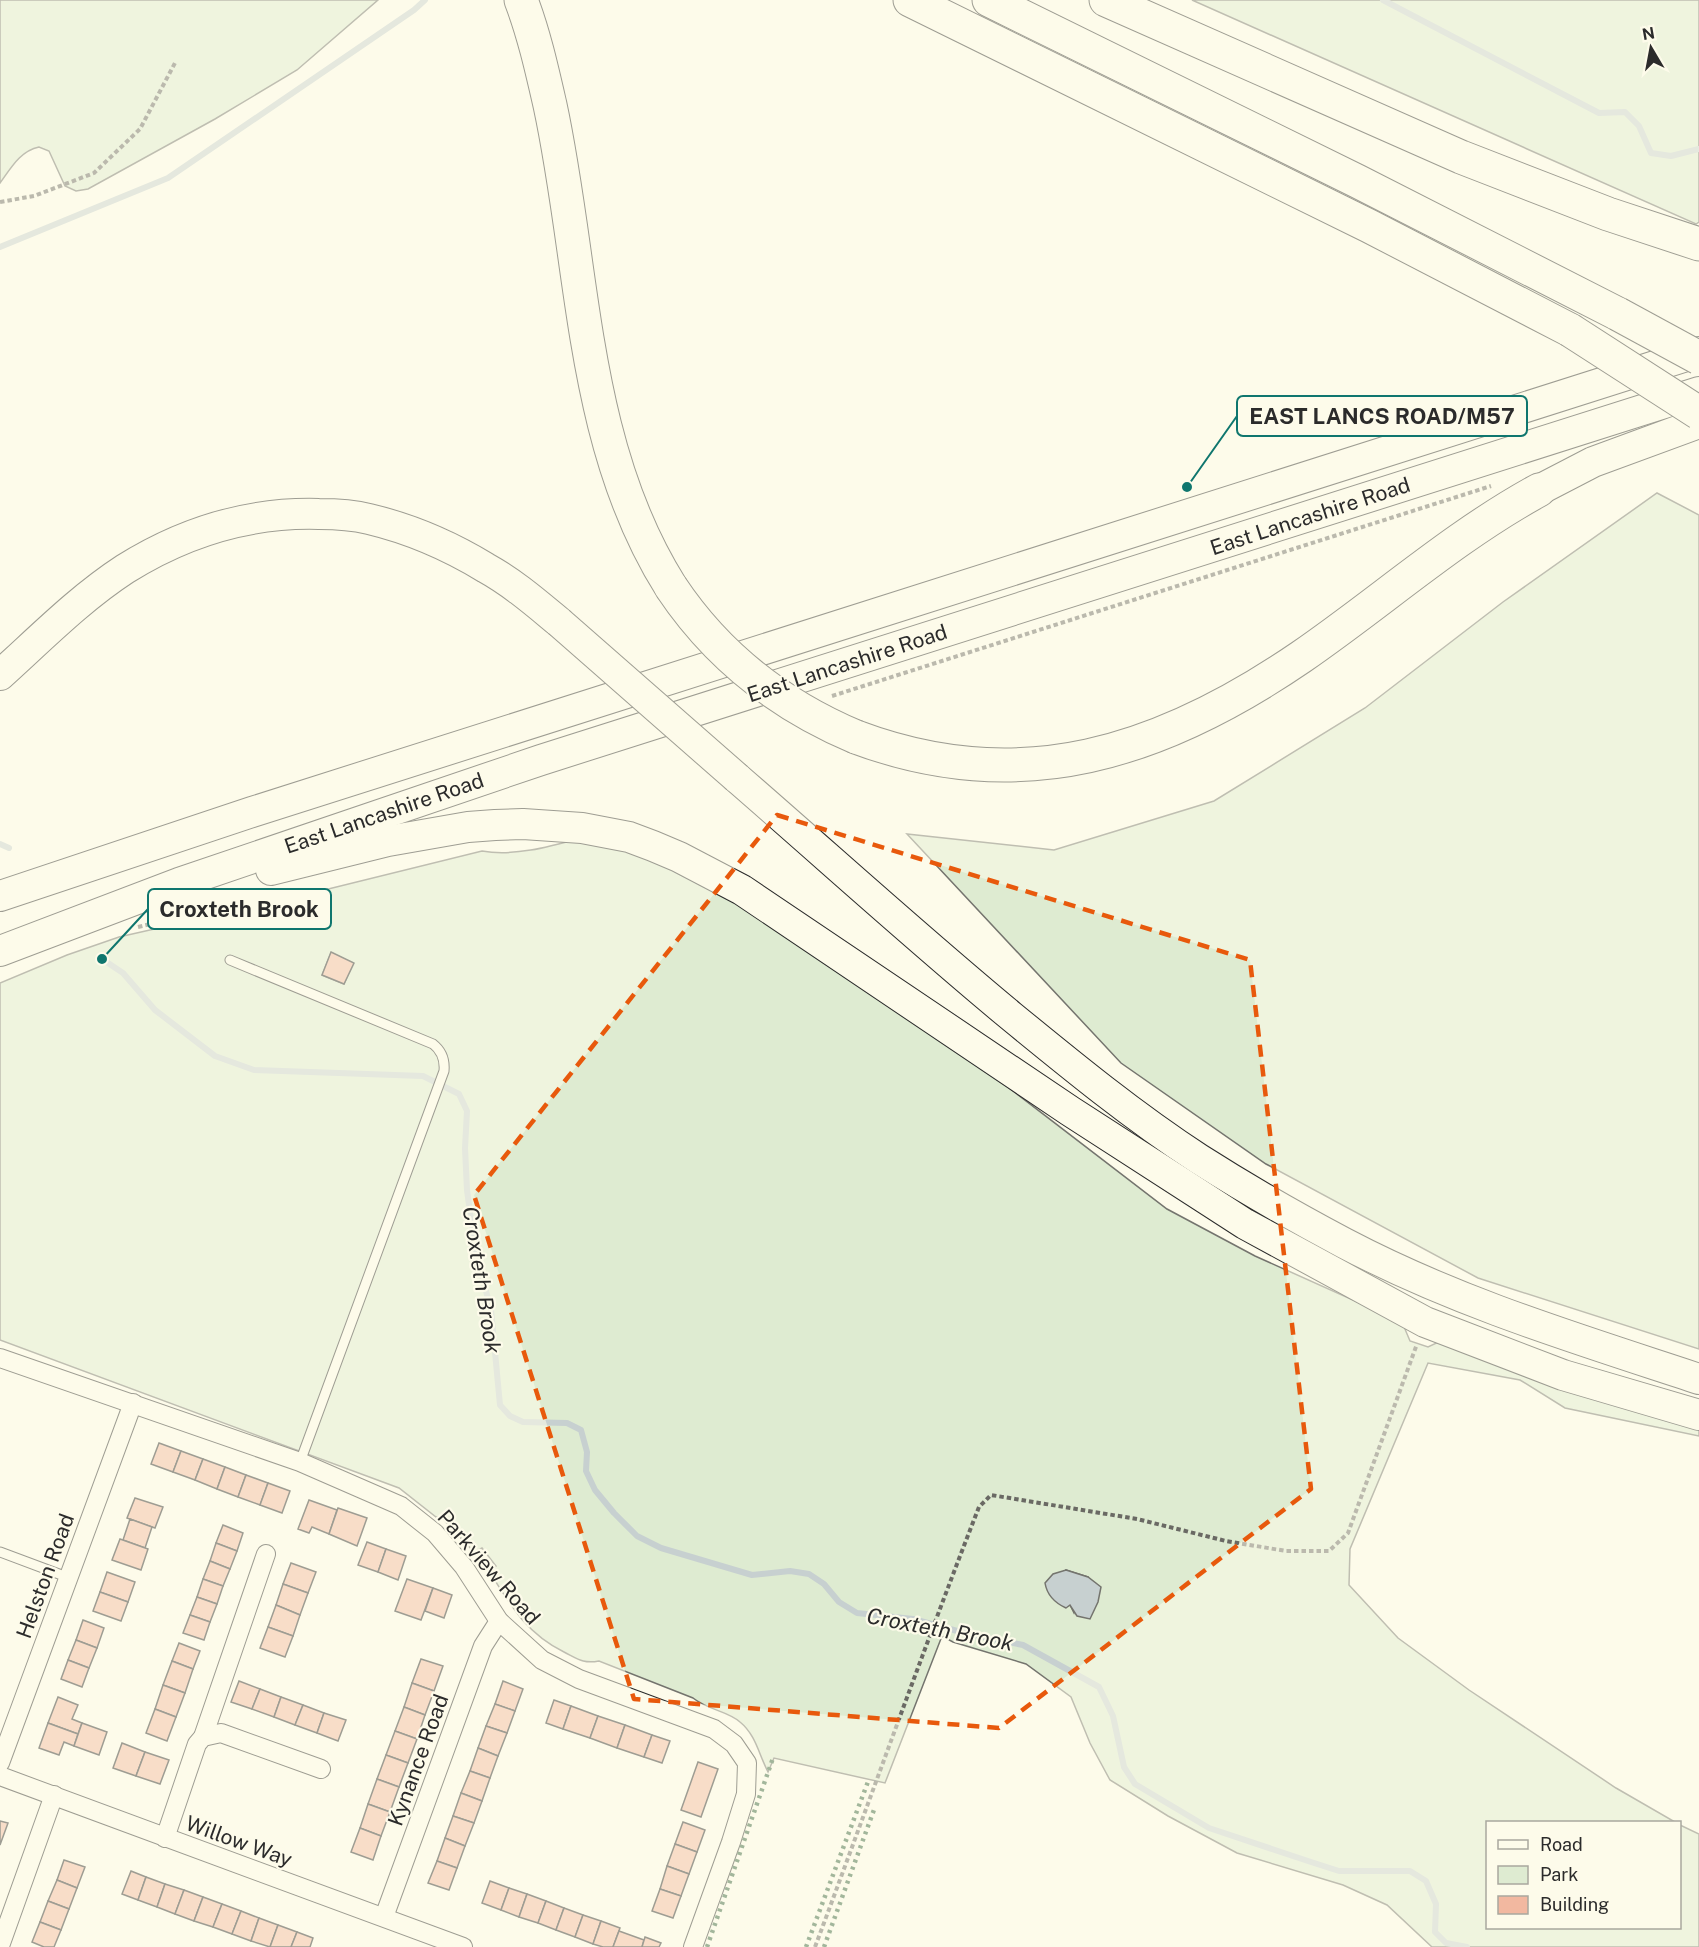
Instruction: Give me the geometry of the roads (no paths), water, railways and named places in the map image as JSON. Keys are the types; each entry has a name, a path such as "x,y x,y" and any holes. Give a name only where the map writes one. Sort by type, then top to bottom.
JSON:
{"highway":[{"path":"521,0 541,66 558,143 601,414 624,494 649,551 670,587 702,629 747,672 792,706 856,737 916,756 990,765 1032,765 1068,761 1145,741 1185,725 1250,689 1301,657 1466,534 1539,490 1593,462 1699,423"},
{"path":"910,0 1369,226 1699,398"},
{"path":"989,0 1347,175 1699,358"},
{"path":"1106,0 1461,157 1608,214 1699,244"},
{"path":"1570,330 1699,413"},
{"name":"East Lancashire Road","path":"0,896 252,812 1699,352"},
{"name":"East Lancashire Road","path":"0,951 179,883 541,760 1699,392"},
{"path":"0,675 79,604 134,564 199,532 241,520 288,514 340,514 397,526 450,548 488,569 522,592 560,622 929,946 1046,1045 1105,1092 1199,1159 1264,1199 1345,1244 1434,1286 1504,1315 1699,1379"},
{"path":"77,921 388,841 468,827 540,824 582,828 629,837 679,857 742,890 1070,1111 1245,1224 1425,1322 1563,1375 1699,1415"}],"street":[{"name":"Parkview Road","path":"0,1358 300,1462 401,1506 435,1533 464,1567 499,1621 542,1660 579,1679 714,1730 734,1744 747,1763 746,1794 693,1947"},
{"name":"Helston Road","path":"0,1763 5,1733 46,1640 67,1577 133,1404"},
{"path":"165,1838 197,1744 203,1737 266,1554"},
{"name":"Kynance Road","path":"384,1917 483,1646 499,1621"},
{"path":"203,1737 220,1733 321,1768"},
{"name":"Willow Way","path":"0,1776 463,1947"},
{"path":"0,1946 54,1795"}],"lane":[{"path":"231,960 433,1044 443,1057 444,1071 300,1462"},
{"path":"0,1552 67,1577"}],"waterway":[{"path":"0,247 168,178 414,10 425,0"},
{"path":"1383,0 1599,113 1625,112 1639,126 1651,153 1671,156 1699,149"},
{"path":"0,844 9,848"},
{"name":"Croxteth Brook","path":"102,959 123,973 155,1010 215,1056 254,1070 423,1076 459,1094 467,1111 465,1148 467,1190 475,1249 491,1310 500,1405 510,1416 523,1422 567,1423 581,1430 587,1452 586,1471 595,1490 637,1536 661,1548 752,1575 790,1571 809,1574 824,1584 839,1602 857,1613 913,1619 972,1635 1023,1645 1099,1687 1113,1716 1124,1767 1135,1784 1209,1828 1339,1871 1410,1871 1426,1881 1436,1904 1435,1932 1446,1943 1467,1947"}],"place":[{"name":"EAST LANCS ROAD/M57","path":"1187,487"},
{"name":"Croxteth Brook","path":"102,959"}]}
